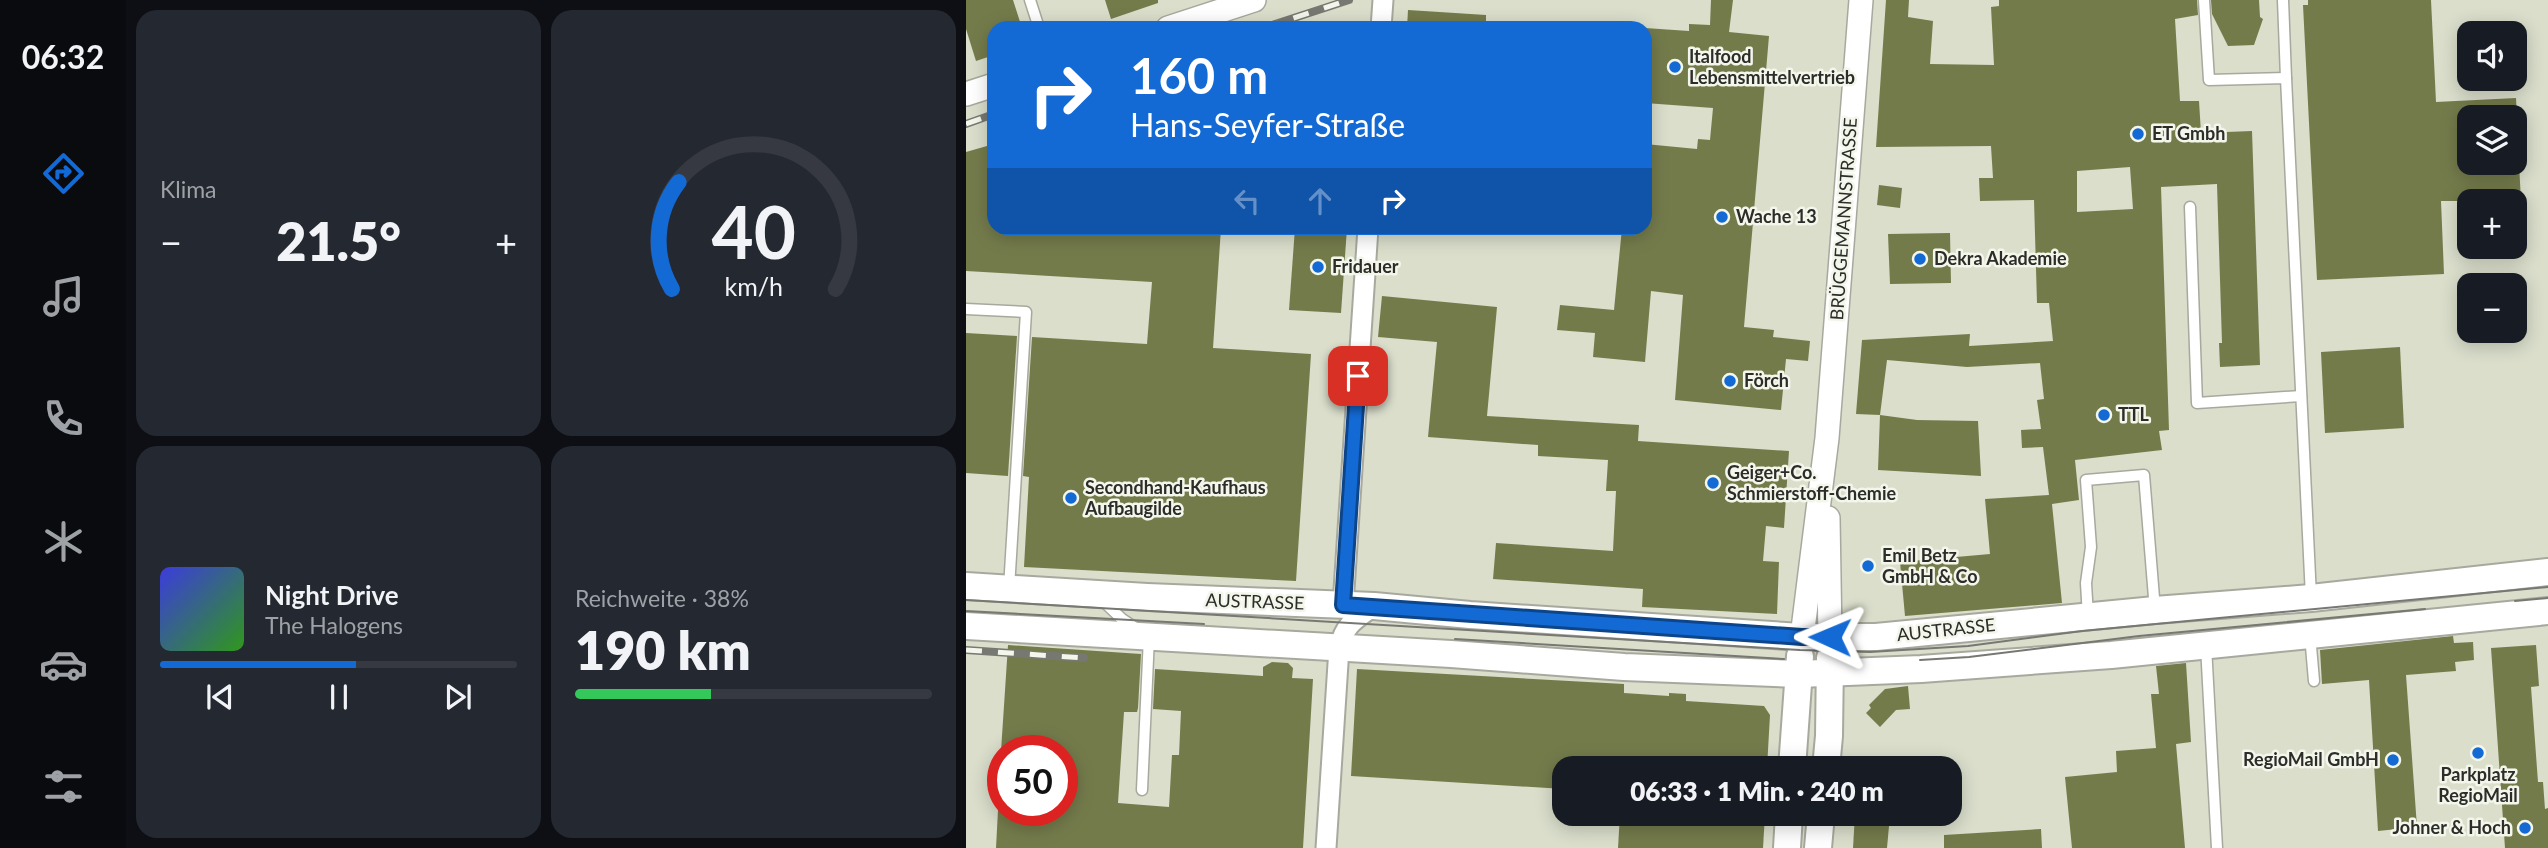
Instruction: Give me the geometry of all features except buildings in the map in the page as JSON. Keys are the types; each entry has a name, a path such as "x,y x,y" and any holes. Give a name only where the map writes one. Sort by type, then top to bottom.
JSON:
{"main road":[{"name":"AUSTRASSE","path":"982,590 1374,606 1493,617 1802,637 1876,637 2311,598 2548,572"},
{"name":"AUSTRASSE","path":"966,626 1624,667 1799,674 2028,662 2548,611"},
{"name":"BRÜGGEMANNSTRASSE","path":"1793,756 1802,637"},
{"name":"BRÜGGEMANNSTRASSE","path":"1827,756 1830,637"},
{"path":"1787,848 1788,826"},
{"path":"1818,848 1820,826"}],"street":[{"path":"1190,21 1254,0"},
{"path":"1382,21 1383,0"},
{"name":"BRÜGGEMANNSTRASSE","path":"1802,637 1826,438 1861,0"},
{"path":"966,94 987,87"},
{"path":"1343,605 1368,235"},
{"name":"BRÜGGEMANNSTRASSE","path":"1826,438 1830,637"},
{"path":"1326,848 1339,649 1343,633 1350,623 1374,606"}],"lane":[{"path":"1030,0 1037,21"},
{"path":"2204,0 2209,80 2286,78"},
{"path":"2283,0 2311,598"},
{"path":"2190,207 2197,403 2301,396"},
{"path":"966,309 1026,313 982,590"},
{"path":"2088,617 2086,583 2091,547 2086,480 2144,475 2155,610"},
{"path":"1097,594 1122,620 1149,637 1142,790"},
{"path":"2310,634 2314,681"},
{"path":"2206,645 2217,848"}],"shaded area":[{"path":"966,0 2548,0 2548,848 966,848"}],"tram line":[{"path":"966,600 1870,652 1968,646 2082,631 2548,587"},
{"path":"2515,601 2548,598"},
{"path":"1920,660 2425,609"},
{"path":"966,611 1204,624"},
{"path":"1455,639 1784,659"}],"railway":[{"path":"1284,21 1349,0"},
{"path":"966,124 987,116"},
{"path":"966,650 1084,658"}],"place":[{"name":"Italfood Lebensmittelvertrieb","path":"1675,67"},
{"name":"ET Gmbh","path":"2138,134"},
{"name":"Wache 13","path":"1722,217"},
{"name":"Dekra Akademie","path":"1920,259"},
{"name":"Fridauer","path":"1318,267"},
{"name":"Förch","path":"1730,381"},
{"name":"TTL","path":"2104,415"},
{"name":"Geiger+Co. Schmierstoff-Chemie","path":"1713,483"},
{"name":"Secondhand-Kaufhaus Aufbaugilde","path":"1071,498"},
{"name":"Emil Betz GmbH & Co","path":"1868,566"},
{"name":"Parkplatz RegioMail","path":"2478,753"},
{"name":"RegioMail GmbH","path":"2393,760"},
{"name":"Johner & Hoch","path":"2525,828"}],"route":[{"path":"1358,376 1343,605 1830,637"}]}
